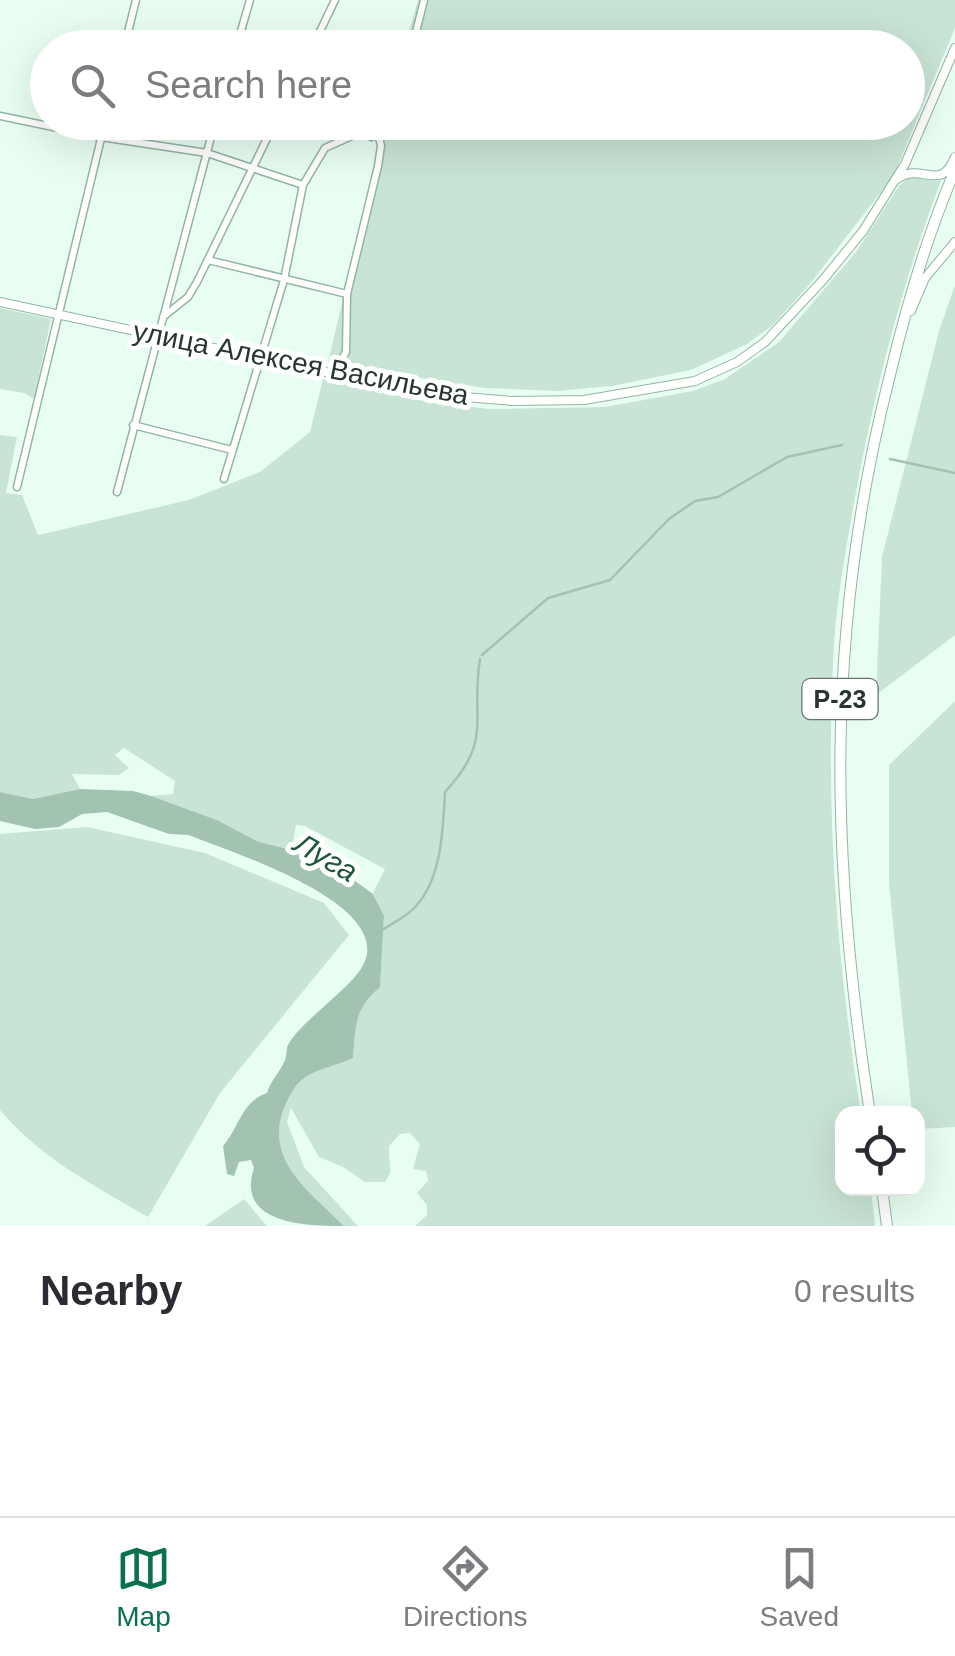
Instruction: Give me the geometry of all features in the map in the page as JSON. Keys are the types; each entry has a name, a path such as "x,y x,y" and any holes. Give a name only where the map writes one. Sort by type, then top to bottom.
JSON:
{"highway":[{"name":"Р-23","path":"869,1106 846,929 839,732 850,571 871,455 907,305 955,170"},
{"path":"883,1196 888,1226"}],"main road":[{"name":"улица Алексея Васильева","path":"925,120 955,48"},
{"name":"улица Алексея Васильева","path":"0,302 428,394 512,401 584,400 695,380 737,362 779,328 854,242 896,180 917,140"},
{"path":"914,146 915,164 925,174"},
{"path":"896,180 910,172 944,174 955,157"},
{"path":"871,455 916,297 930,270 955,242"}],"street":[{"path":"128,30 136,0"},
{"path":"241,30 250,0"},
{"path":"321,30 335,0"},
{"path":"416,30 424,0"},
{"path":"0,116 30,122"},
{"path":"17,488 100,140"},
{"path":"121,140 207,153 303,185"},
{"path":"117,492 210,140"},
{"path":"162,318 188,298 266,140"},
{"path":"224,479 284,280 303,185 325,148 340,140"},
{"path":"333,375 346,352 347,294 378,166 380,140"},
{"path":"208,260 347,294"},
{"path":"133,425 232,450"}],"shaded area":[{"path":"418,0 955,0 955,28 925,100 925,30 410,30"},
{"path":"380,140 909,140 894,175 810,284 772,326 747,344 691,370 612,386 557,391 485,388 328,363"},
{"path":"911,176 941,181 901,300 870,421 840,591 832,704 832,822 839,938 860,1106 835,1106 835,1196 872,1196 875,1226 415,1226 427,1215 427,1205 417,1193 428,1181 426,1171 413,1169 420,1144 410,1133 400,1134 389,1146 390,1173 385,1182 365,1182 319,1157 291,1108 287,1122 304,1167 358,1226 344,1226 295,1176 280,1146 279,1129 283,1111 299,1082 314,1072 353,1058 361,1010 380,986 384,917 373,893 385,869 305,826 296,825 292,850 259,842 217,820 151,796 173,794 175,781 124,748 115,755 129,768 119,775 72,774 80,789 33,799 0,792 0,435 17,437 6,493 22,495 38,535 189,500 260,472 310,432 323,379 428,402 489,409 605,407 693,391 725,379 779,342 856,252 899,186"},
{"path":"955,285 955,635 876,695 882,557 939,331"},
{"path":"0,308 51,319 34,399 0,389"},
{"path":"955,701 955,1127 925,1129 925,1106 911,1106 889,883 889,765"},
{"path":"80,789 133,791 151,796 217,820 259,842 292,850 351,878 373,894 384,916 380,987 361,1010 353,1058 314,1072 299,1082 283,1111 279,1129 280,1146 295,1176 344,1226 294,1223 264,1211 255,1201 251,1187 251,1160 239,1162 234,1176 227,1174 223,1146 246,1109 267,1093 293,1037 358,973 367,949 359,926 338,905 308,886 189,835 169,834 107,812 82,814 59,827 35,829 0,821 0,792 33,799"},
{"path":"87,827 205,853 324,903 349,935 220,1093 148,1217 50,1157 0,1110 0,834"},
{"path":"244,1199 267,1226 205,1226"}],"waterway":[{"path":"482,655 548,598 610,580 669,519 695,501 718,497 787,457 842,445"},
{"path":"890,459 955,473"},
{"path":"384,929 413,910 425,895 436,867 445,792 470,758 475,743 480,659"}],"water label":[{"name":"Луга","path":"326,857"}]}
